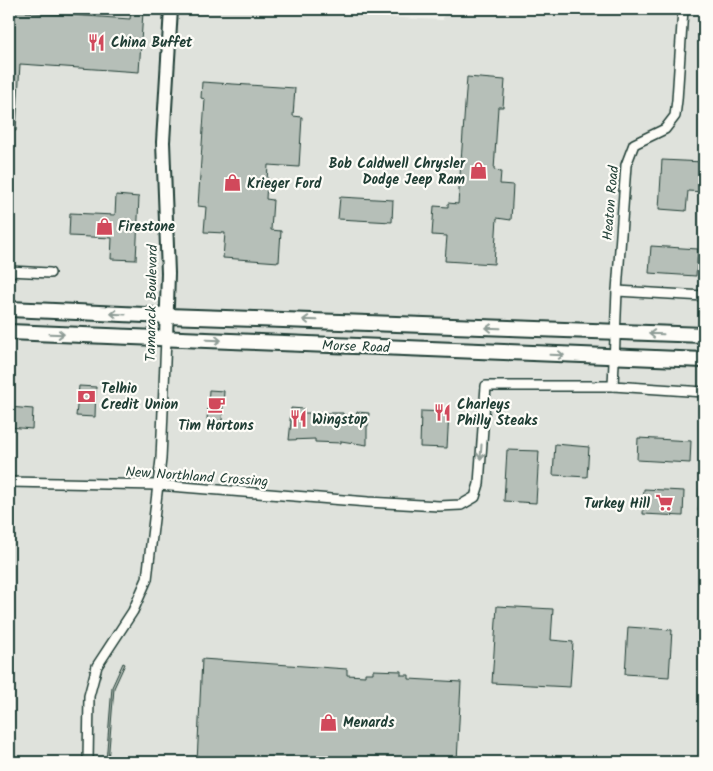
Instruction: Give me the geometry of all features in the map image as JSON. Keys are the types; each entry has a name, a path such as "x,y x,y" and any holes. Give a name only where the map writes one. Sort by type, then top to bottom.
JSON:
{"main road":[{"name":"Morse Road","path":"9,309 704,336"},
{"name":"Morse Road","path":"9,332 704,360"}],"street":[{"name":"Tamarack Boulevard","path":"88,762 89,696 98,666 133,611 147,579 158,485 164,414 168,273 163,142 172,9"},
{"name":"Heaton Road","path":"613,386 617,291 626,165 634,144 665,129 674,116 677,100 683,9"},
{"path":"9,271 50,273"},
{"path":"617,291 704,296"},
{"name":"New Northland Crossing","path":"9,482 158,485 383,503 439,506 461,505 475,497 479,484 486,386 613,386"},
{"path":"613,386 704,392"}],"shaded area":[{"path":"9,9 208,9 443,20 444,9 704,9 704,762 9,762"}],"building":[{"path":"9,9 26,9 26,12 130,19 131,11 143,12 139,72 20,64 16,131 9,131"},
{"path":"360,9 436,9 436,12"},
{"name":"Bob Caldwell Chrysler Dodge Jeep Ram","path":"467,77 505,80 503,107 498,107 494,170 501,171 500,184 513,185 511,220 497,218 494,264 445,261 447,236 432,235 434,206 448,207 448,203 458,204"},
{"name":"Krieger Ford","path":"202,82 295,88 293,116 302,117 299,167 268,165 266,199 273,200 271,230 281,231 279,262 223,258 225,233 204,232 206,207 198,206 205,99 201,98"},
{"path":"704,87 704,149 700,149"},
{"path":"662,160 704,162 704,192 688,191 686,211 659,209"},
{"name":"Firestone","path":"116,195 139,197 136,260 111,259 112,238 69,236 70,213 115,215"},
{"path":"340,197 393,200 392,222 338,219"},
{"path":"651,246 698,249 696,276 649,273"},
{"name":"Telhio Credit Union","path":"79,386 96,387 95,417 76,416"},
{"name":"Tim Hortons","path":"209,390 224,391 222,421 207,420"},
{"path":"10,399 14,400 13,418 9,418"},
{"path":"9,407 33,409 32,429 9,427"},
{"path":"291,408 304,409 304,413 343,413 343,415 356,416 357,412 369,413 367,445 341,441 341,443 315,442 315,439 289,440"},
{"path":"421,411 449,412 447,448 420,447"},
{"name":"Turkey Hill","path":"638,438 691,441 690,463 637,460"},
{"path":"555,444 589,447 587,477 553,475"},
{"path":"507,450 539,451 536,503 504,501"},
{"name":"Turkey Hill","path":"644,489 684,491 683,516 643,514"},
{"path":"700,489 704,489 704,511 698,511"},
{"path":"497,606 553,609 551,640 573,642 570,687 492,683"},
{"path":"628,627 672,630 669,677 625,674"},
{"name":"Menards","path":"202,659 347,669 347,675 365,676 365,673 373,673 373,670 401,671 401,675 409,675 409,679 461,682 457,762 197,762"},
{"path":"123,663 125,664 114,688 108,762 106,762 112,687"}],"place":[{"name":"China Buffet","path":"97,42"},
{"name":"Bob Caldwell Chrysler Dodge Jeep Ram","path":"479,171"},
{"name":"Krieger Ford","path":"233,183"},
{"name":"Firestone","path":"104,226"},
{"name":"Telhio Credit Union","path":"87,396"},
{"name":"Tim Hortons","path":"216,405"},
{"name":"Charleys Philly Steaks","path":"443,412"},
{"name":"Wingstop","path":"298,419"},
{"name":"Turkey Hill","path":"664,503"},
{"name":"Menards","path":"329,722"}]}
